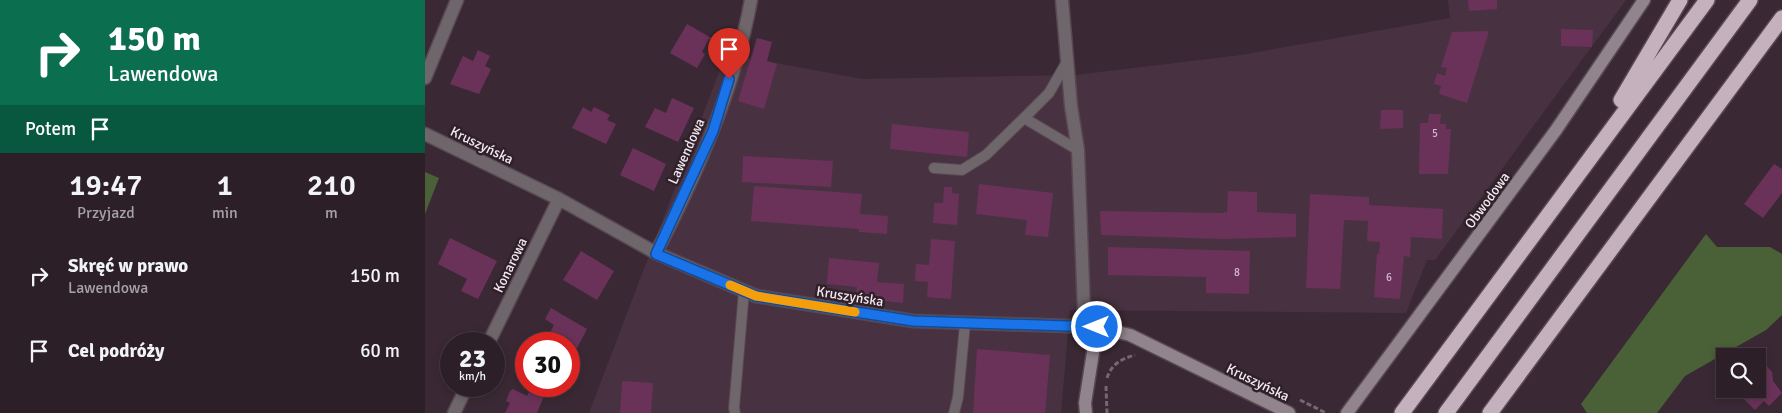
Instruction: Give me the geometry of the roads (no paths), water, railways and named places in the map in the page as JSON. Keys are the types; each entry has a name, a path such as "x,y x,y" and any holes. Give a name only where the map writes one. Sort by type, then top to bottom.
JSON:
{"highway":[{"path":"1593,152 1680,0"},
{"path":"1402,413 1707,0"},
{"path":"1446,413 1750,0"},
{"path":"1490,413 1782,18"}],"street":[{"path":"425,78 457,0"},
{"name":"Lawendowa","path":"656,254 713,131 746,26 751,0"},
{"path":"1062,0 1078,150 1085,312 1082,328"},
{"name":"Obwodowa","path":"1347,413 1556,130 1644,0"},
{"name":"Kruszyńska","path":"425,134 559,199 656,254 756,296 913,321 1097,327 1130,335 1289,413"},
{"name":"Konarowa","path":"494,332 559,199"},
{"path":"1087,413 1085,403 1097,327"},
{"path":"454,413 462,397"}],"lane":[{"path":"934,168 961,170 986,155 1049,93 1068,60"},
{"path":"1024,118 1078,150"},
{"path":"735,413 744,291"},
{"path":"954,413 959,396 965,324"}]}
